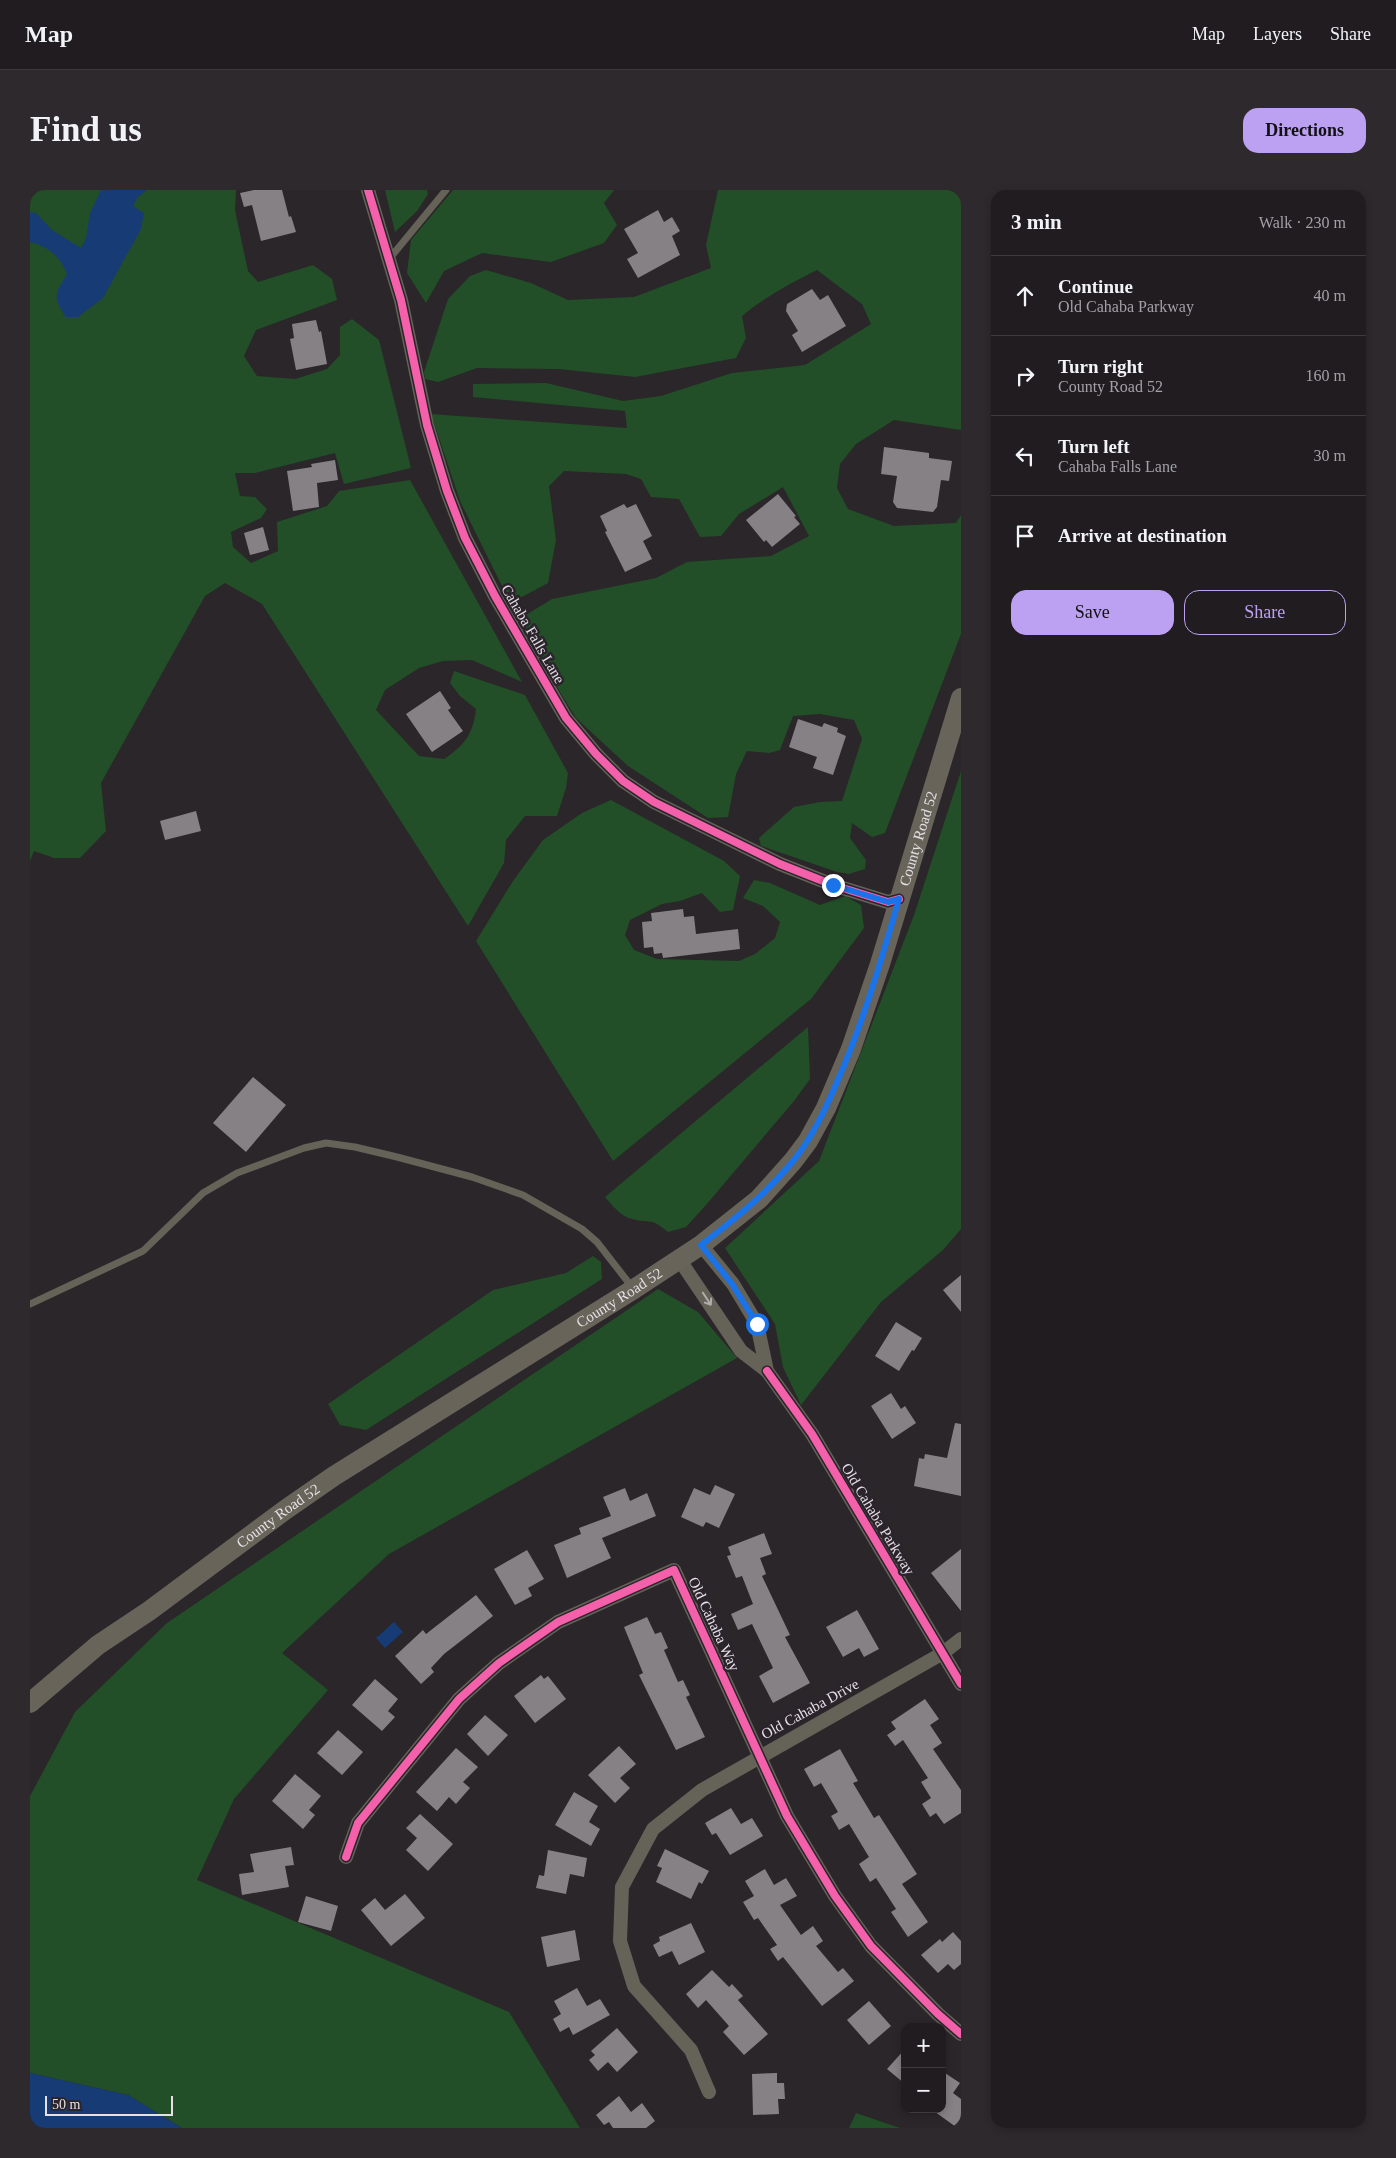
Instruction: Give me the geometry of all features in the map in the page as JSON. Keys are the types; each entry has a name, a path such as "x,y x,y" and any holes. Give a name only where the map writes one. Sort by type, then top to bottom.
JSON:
{"main road":[{"name":"County Road 52","path":"30,1703 98,1645 149,1611 285,1510 342,1471 634,1290 701,1245 759,1199 808,1141 826,1108 851,1049 880,964 961,698"}],"street":[{"name":"Cahaba Falls Lane","path":"368,190 390,258 401,300 427,425 447,491 466,538 495,596 566,718 596,754 623,781 654,802 780,864 833,885 888,902 899,899"},
{"name":"Old Cahaba Parkway","path":"701,1245 732,1284 757,1324 767,1371"},
{"name":"Old Cahaba Parkway","path":"679,1259 741,1351 767,1371 812,1434 961,1684"},
{"name":"Old Cahaba Way","path":"346,1857 358,1823 459,1699 492,1669 558,1622 674,1570 758,1757 787,1816 835,1896 871,1946 938,2014 961,2034"},
{"name":"Old Cahaba Drive","path":"708,2092 691,2050 634,1986 620,1941 622,1887 653,1829 702,1790 961,1640"}],"lane":[{"path":"390,258 446,190"},
{"path":"30,1304 143,1251 203,1193 237,1174 304,1148 326,1143 355,1147 398,1157 472,1177 523,1194 582,1229 597,1242 634,1290"}],"green space":[{"path":"30,190 236,190 235,210 248,271 258,282 313,265 332,279 337,300 256,330 244,356 257,376 295,379 327,369 340,355 340,327 352,319 379,340 411,468 344,484 335,453 255,473 235,473 240,496 255,497 267,509 261,518 231,532 233,547 251,563 278,551 277,522 327,506 339,491 410,480 522,682 472,660 443,661 419,668 385,690 376,710 419,756 444,759 463,744 475,718 476,709 460,696 450,683 454,671 525,695 568,773 566,788 557,816 525,816 506,840 504,863 468,926 262,604 225,583 205,596 101,783 106,831 80,858 54,858 34,851 30,861"},
{"path":"385,190 427,190 428,194 417,211 395,232"},
{"path":"453,190 614,190 604,203 617,225 604,243 551,262 482,253 444,271 426,303 407,273 411,240"},
{"path":"718,190 961,190 961,430 894,420 856,444 840,464 837,488 848,509 894,526 956,523 961,515 961,634 885,833 872,837 852,823 850,838 866,860 865,869 849,874 837,872 761,846 759,838 794,807 820,802 842,801 862,739 854,720 820,714 793,716 780,750 769,753 747,751 736,774 728,817 708,818 628,766 576,718 516,621 552,599 656,578 687,562 771,556 809,536 783,487 739,514 721,536 700,537 679,499 651,497 641,479 626,474 564,471 549,486 556,540 548,583 522,597 511,599 502,586 460,501 431,414 627,428 625,411 473,397 473,384 546,383 623,401 661,396 732,373 805,365 871,324 862,304 817,270 778,291 742,316 746,338 736,358 635,377 559,369 477,368 438,382 425,379 424,372 448,299 470,276 486,270 531,283 568,300 634,297 711,268 706,245"},
{"path":"961,771 961,1229 943,1250 881,1302 801,1405 783,1367 775,1324 725,1248 819,1161 914,915"},
{"path":"611,800 724,861 740,876 733,910 720,912 702,893 680,901 662,904 630,920 625,935 634,950 657,959 739,961 755,954 775,938 780,922 763,906 743,898 754,880 770,883 820,905 845,896 861,905 864,928 811,999 613,1161 476,941 513,881 543,840 582,813"},
{"path":"808,1027 810,1079 794,1101 686,1227 668,1232 654,1223 628,1218 620,1213 605,1197"},
{"path":"593,1256 601,1262 602,1279 366,1430 340,1425 328,1404 493,1290 566,1273"},
{"path":"658,1289 698,1312 737,1358 389,1554 282,1653 328,1690 234,1799 197,1880 509,2012 580,2128 182,2128 128,2095 30,2073 30,1796 75,1712 167,1623"},
{"path":"856,2113 900,2128 849,2128"}],"water":[{"path":"101,190 147,190 138,197 133,206 144,213 141,229 103,298 78,317 66,317 59,304 57,295 67,274 61,262 53,253 43,246 30,242 30,212 36,213 52,230 81,248 86,238 90,213"},
{"path":"394,1622 403,1632 385,1648 376,1638"},
{"path":"30,2073 128,2095 182,2128 30,2128"}],"building":[{"path":"254,190 282,190 289,217 291,216 296,232 261,241 252,205 244,207 240,193"},
{"path":"658,210 664,222 672,217 680,231 672,236 680,255 638,278 627,259 638,253 624,229"},
{"path":"812,289 820,300 828,295 846,326 802,352 792,335 798,331 786,311 787,304"},
{"path":"316,320 319,332 321,331 327,364 296,370 290,339 294,338 292,324"},
{"path":"884,447 929,453 929,458 952,461 949,481 941,480 937,507 933,512 897,508 893,502 897,476 881,474"},
{"path":"335,460 338,480 317,483 319,507 293,511 287,471 312,467 311,464"},
{"path":"778,494 796,516 794,517 800,524 772,547 766,540 764,542 746,520"},
{"path":"624,504 627,508 636,504 652,536 643,541 652,559 625,572 605,532 607,531 600,516"},
{"path":"263,527 269,550 250,555 244,533"},
{"path":"440,691 451,708 448,710 463,731 432,752 406,714"},
{"path":"798,719 822,727 824,723 838,728 837,732 846,736 833,775 813,768 817,757 789,747"},
{"path":"196,811 201,831 165,840 160,821"},
{"path":"683,909 684,917 694,916 696,934 738,929 740,949 663,958 662,953 654,954 653,947 644,948 642,922 652,921 651,913"},
{"path":"253,1077 286,1105 246,1152 213,1123"},
{"path":"961,1275 961,1312 943,1290"},
{"path":"896,1322 922,1338 899,1371 875,1356"},
{"path":"891,1393 901,1409 905,1406 916,1423 892,1439 871,1406"},
{"path":"955,1423 961,1424 961,1496 914,1486 919,1458 924,1459 925,1454 947,1458"},
{"path":"715,1485 735,1494 719,1528 706,1522 703,1527 681,1517 694,1488 710,1495"},
{"path":"625,1488 630,1501 647,1493 656,1516 602,1538 611,1558 567,1578 554,1545 581,1534 579,1528 611,1516 603,1497"},
{"path":"764,1533 772,1554 760,1558 766,1574 762,1576 790,1635 785,1637 810,1683 773,1703 759,1676 773,1668 752,1624 738,1630 731,1614 753,1604 742,1576 736,1578 727,1556 731,1555 728,1547"},
{"path":"961,1549 961,1611 931,1573"},
{"path":"527,1550 544,1579 528,1588 532,1596 515,1605 494,1569"},
{"path":"476,1595 493,1616 444,1654 431,1668 434,1672 421,1684 395,1656 423,1630 426,1634"},
{"path":"857,1610 879,1649 864,1657 859,1648 843,1657 826,1627"},
{"path":"647,1617 655,1634 661,1632 668,1648 664,1650 678,1682 683,1680 690,1695 686,1697 705,1737 676,1750 639,1675 643,1673 624,1627"},
{"path":"541,1675 544,1679 548,1676 566,1699 535,1723 514,1696"},
{"path":"375,1679 398,1699 388,1711 395,1717 382,1731 352,1705"},
{"path":"925,1699 939,1719 930,1725 942,1743 933,1749 961,1790 961,1813 944,1824 936,1813 930,1817 922,1804 931,1798 921,1782 928,1778 903,1740 895,1746 887,1735 896,1729 891,1722"},
{"path":"485,1715 508,1735 488,1756 467,1734"},
{"path":"338,1730 363,1752 342,1775 317,1753"},
{"path":"619,1746 636,1764 620,1778 630,1788 615,1803 588,1775"},
{"path":"456,1748 478,1767 463,1782 470,1788 456,1804 449,1797 437,1811 416,1792"},
{"path":"840,1749 858,1781 853,1783 874,1818 879,1815 917,1874 902,1884 928,1922 908,1937 891,1912 896,1909 876,1878 870,1882 859,1864 869,1857 849,1824 839,1830 831,1816 838,1812 821,1783 814,1787 804,1769"},
{"path":"295,1774 321,1796 309,1810 315,1815 303,1829 272,1801"},
{"path":"574,1792 598,1806 589,1822 600,1829 591,1846 555,1825"},
{"path":"731,1808 741,1824 752,1818 763,1836 730,1855 716,1833 712,1835 705,1823"},
{"path":"420,1814 453,1844 428,1871 406,1850 417,1838 406,1828"},
{"path":"291,1847 294,1865 285,1866 289,1887 242,1895 239,1874 254,1872 250,1854"},
{"path":"665,1849 709,1871 702,1884 699,1882 691,1899 656,1882 662,1868 657,1866"},
{"path":"548,1850 587,1858 584,1877 570,1874 566,1894 536,1888 539,1875 544,1876"},
{"path":"765,1869 774,1885 786,1878 797,1896 780,1905 801,1935 813,1926 823,1941 816,1946 838,1972 843,1968 854,1981 822,2006 783,1957 778,1961 770,1949 777,1945 758,1918 754,1920 743,1902 754,1896 745,1881"},
{"path":"405,1894 425,1918 391,1946 361,1910 375,1898 385,1910"},
{"path":"306,1896 338,1906 331,1931 298,1922"},
{"path":"691,1923 705,1952 679,1965 672,1951 659,1957 653,1945 660,1941 659,1937"},
{"path":"575,1930 580,1960 547,1967 541,1937"},
{"path":"953,1932 961,1941 961,1964 954,1970 948,1964 938,1973 921,1955 940,1939 942,1942"},
{"path":"712,1970 729,1987 732,1984 743,1996 738,2000 768,2034 744,2055 723,2032 729,2026 706,2000 698,2008 686,1994"},
{"path":"577,1988 587,2006 600,1999 610,2015 573,2035 569,2027 560,2032 553,2019 561,2014 554,2001"},
{"path":"869,2001 891,2026 869,2045 847,2020"},
{"path":"617,2028 638,2052 617,2072 608,2062 598,2071 589,2060 595,2055 591,2051"},
{"path":"901,2053 901,2081 887,2069"},
{"path":"777,2073 777,2083 784,2083 785,2099 778,2099 779,2114 753,2115 752,2074"},
{"path":"946,2074 960,2083 953,2093 961,2099 961,2119 956,2127 937,2113 946,2113"},
{"path":"619,2096 631,2112 642,2103 655,2121 646,2128 613,2128 609,2122 604,2125 596,2115"}],"cycle path":[{"path":"368,190 401,300 427,425 447,491 465,538 495,596 566,718 596,754 623,781 654,802 780,864 833,885 888,902 899,899"},
{"path":"767,1371 812,1434 961,1684"},
{"path":"346,1857 358,1823 459,1699 499,1663 558,1622 674,1570 787,1816 835,1896 871,1946 938,2014 961,2034"}],"route":[{"path":"757,1324 732,1284 701,1245 759,1199 793,1161 808,1141 826,1108 851,1049 880,964 899,899 888,902 833,885"}]}
